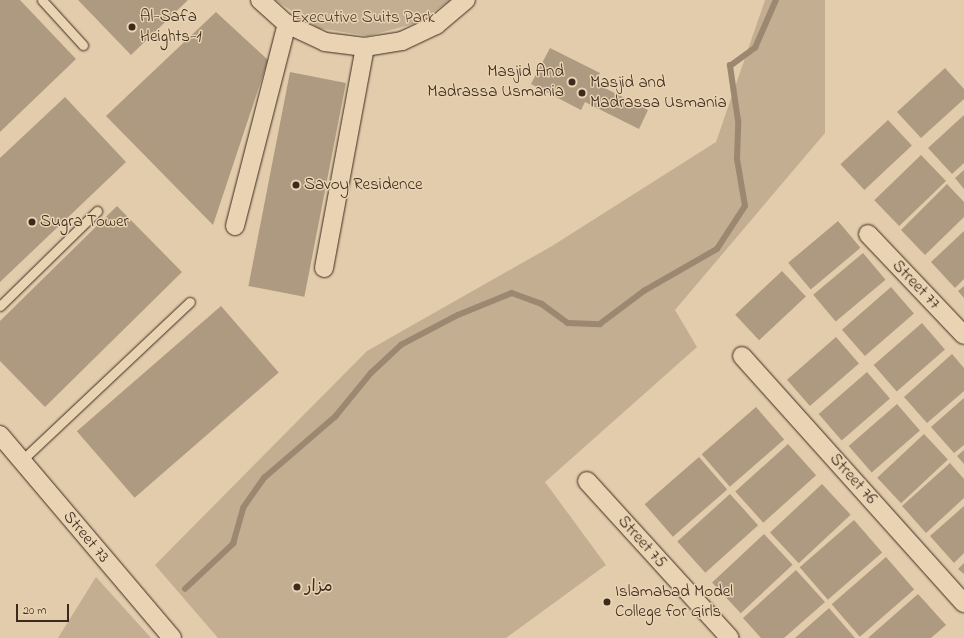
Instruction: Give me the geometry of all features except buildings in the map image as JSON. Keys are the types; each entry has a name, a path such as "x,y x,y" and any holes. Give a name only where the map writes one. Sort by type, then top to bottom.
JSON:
{"street":[{"path":"260,0 287,24 325,42 365,47 402,41 436,25 466,0"},
{"path":"235,226 287,24"},
{"path":"324,268 365,47"},
{"name":"Street 77","path":"868,234 964,335"},
{"name":"Street 76","path":"742,356 964,603"},
{"name":"Street 73","path":"0,435 172,638"},
{"name":"Street 75","path":"587,481 730,638"}],"lane":[{"path":"42,0 84,45"},
{"path":"0,306 96,211"},
{"path":"21,461 190,302"}],"green space":[{"name":"Executive Suits Park","path":"275,0 451,0 417,23 368,36 318,28"},
{"path":"765,0 825,0 825,133 675,310 697,347 545,482 606,565 506,638 218,638 155,565 367,351 552,246 716,142"},
{"path":"96,577 151,638 58,638"}],"waterway":[{"path":"185,589 233,544 243,508 264,478 335,417 371,373 401,345 458,315 512,293 542,304 568,323 600,324 644,291 717,249 745,206 737,159 738,121 730,66 755,48 776,0"}],"place":[{"name":"Al-Safa Heights-1","path":"132,27"},
{"name":"Masjid And Madrassa Usmania","path":"572,82"},
{"name":"Masjid and Madrassa Usmania","path":"582,93"},
{"name":"Savoy Residence","path":"296,185"},
{"name":"Sugra Tower","path":"32,222"},
{"name":"مزار","path":"297,587"},
{"name":"Islamabad Model College for Girls","path":"607,602"}]}
